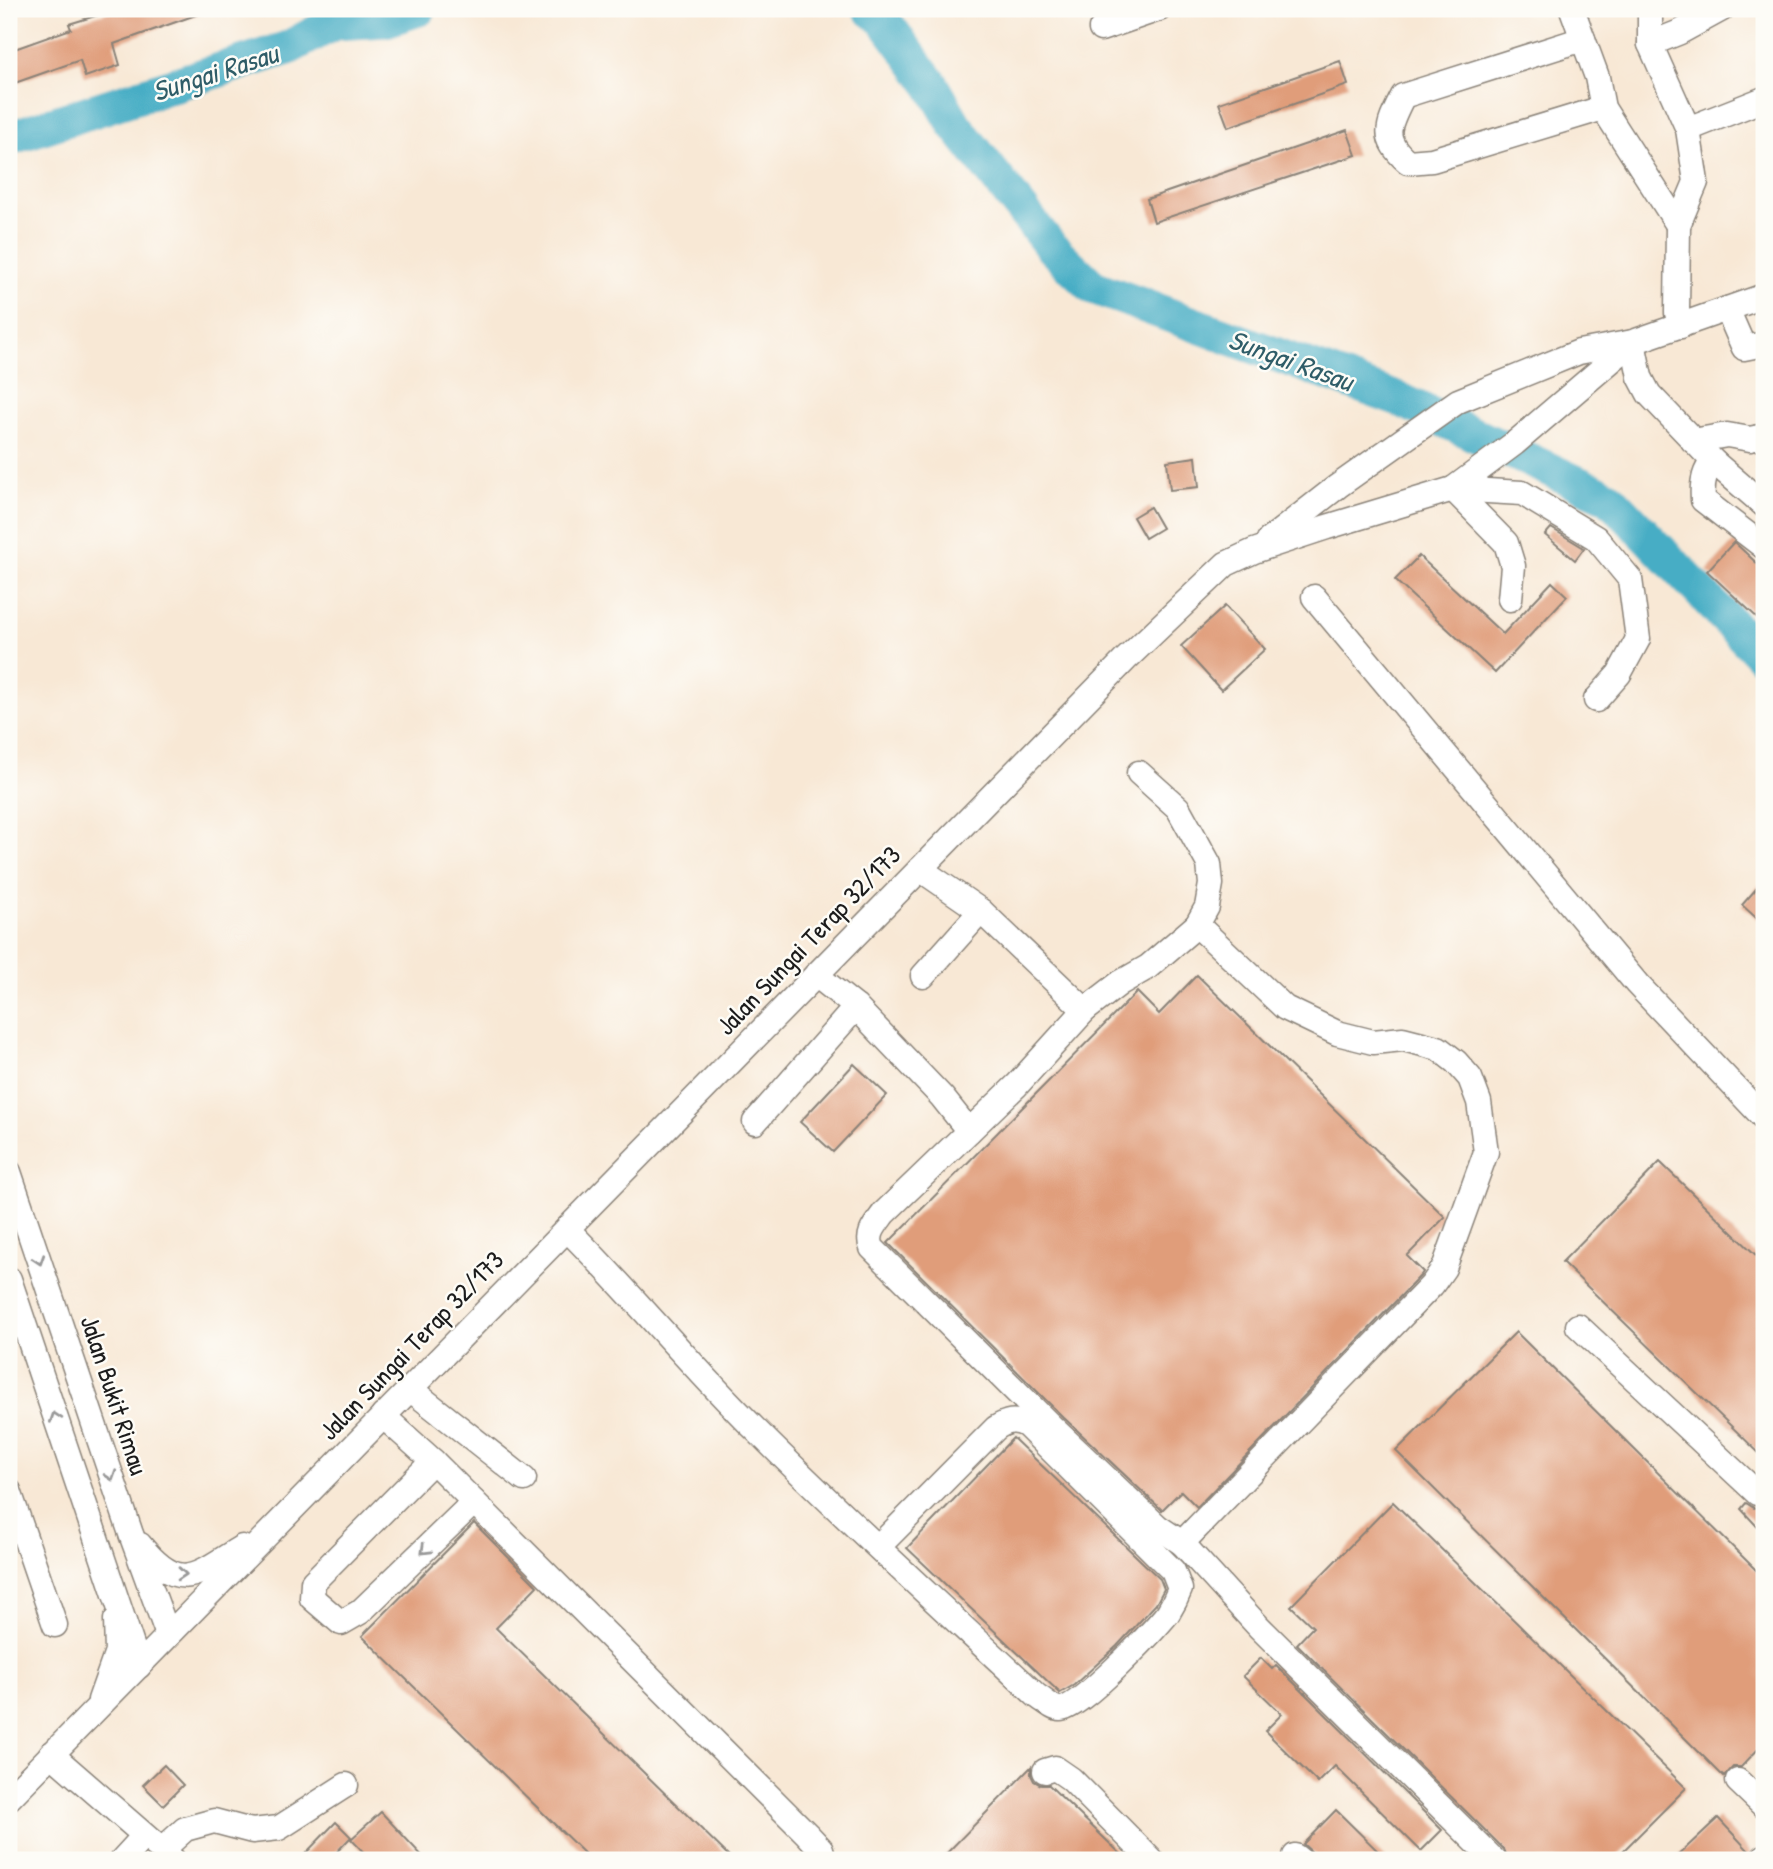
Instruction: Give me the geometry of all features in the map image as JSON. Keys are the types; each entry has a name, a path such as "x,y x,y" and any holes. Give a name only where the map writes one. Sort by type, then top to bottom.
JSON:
{"street":[{"path":"1101,29 1158,9"},
{"path":"1572,9 1597,77 1603,108 1678,225"},
{"path":"1650,9 1650,44 1688,129 1696,182 1678,225 1677,313 1681,326"},
{"path":"1650,44 1680,32 1722,9"},
{"path":"1583,39 1403,96 1392,118 1389,134 1395,150 1408,162 1432,160 1603,108"},
{"path":"1688,129 1764,99"},
{"name":"Jalan Sungai Terap 32/173","path":"9,1798 920,869 1146,640 1226,564 1255,551 1453,489 1515,443 1633,342 1764,296"},
{"path":"1727,309 1744,348 1764,344"},
{"path":"1255,551 1410,433 1458,401 1579,352 1633,342 1640,377 1648,394 1692,441 1764,505"},
{"path":"1692,441 1727,435 1750,439 1764,436"},
{"path":"1714,462 1708,466 1702,488 1703,500 1764,547"},
{"path":"1453,489 1506,543 1513,566 1510,599"},
{"path":"1453,489 1522,493 1596,538 1630,579 1638,639 1619,674 1596,700"},
{"path":"1314,597 1637,984 1764,1118"},
{"path":"1139,773 1178,808 1209,864 1211,884 1207,907 1197,925 1148,967 1120,983 1085,1010 1017,1085 884,1213 869,1241 872,1248 1053,1428 1158,1527 1182,1543 1259,1627 1494,1860"},
{"path":"920,869 981,911 1085,1010"},
{"path":"923,976 981,911"},
{"path":"1182,1543 1432,1284 1444,1268 1454,1244 1486,1152 1479,1102 1470,1078 1456,1062 1438,1048 1403,1039 1373,1042 1337,1033 1285,1008 1197,925"},
{"path":"816,975 856,1007 942,1097 969,1131"},
{"path":"755,1122 856,1007"},
{"name":"Jalan Bukit Rimau","path":"9,1172 131,1534 168,1635"},
{"path":"567,1229 618,1280 755,1429 878,1547 1037,1696 1060,1709 1073,1706 1109,1674 1167,1614 1180,1589 1173,1571 1026,1425 1018,1421 1005,1422 996,1428 878,1547"},
{"path":"9,1279 138,1665"},
{"path":"1578,1326 1757,1493"},
{"path":"410,1389 524,1479"},
{"path":"383,1416 433,1461 807,1834 821,1849 824,1860"},
{"path":"433,1461 313,1582 312,1598 341,1623 360,1612 474,1502"},
{"path":"9,1491 16,1533 55,1625"},
{"path":"131,1534 152,1560 166,1571 186,1577 206,1569 272,1529"},
{"path":"97,1708 117,1652 118,1640 112,1596 101,1552"},
{"path":"51,1754 160,1848"},
{"path":"1045,1771 1055,1768 1071,1779 1151,1860"},
{"path":"1738,1781 1764,1805"},
{"path":"122,1860 160,1848 185,1829 214,1821 252,1831 279,1828 346,1785"}],"building":[{"path":"118,9 207,11 114,44 120,65 85,77 80,60 9,85 9,51 71,29 69,24"},
{"path":"1340,61 1348,85 1228,127 1219,103"},
{"path":"1347,130 1356,155 1154,222 1147,199"},
{"path":"1196,457 1199,487 1170,490 1167,461"},
{"path":"1150,507 1162,528 1145,538 1133,517"},
{"path":"1551,528 1584,548 1575,560 1545,535"},
{"path":"1734,542 1764,570 1764,624 1707,571"},
{"path":"1419,556 1503,634 1552,582 1567,596 1495,673 1395,580"},
{"path":"1225,606 1265,649 1221,690 1181,646"},
{"path":"1764,880 1764,925 1742,905"},
{"path":"1197,975 1445,1217 1407,1256 1423,1272 1421,1275 1197,1507 1181,1491 1162,1510 1063,1417 888,1243 1137,992 1159,1014"},
{"path":"854,1064 887,1095 833,1152 800,1122"},
{"path":"1660,1162 1764,1263 1764,1458 1562,1262"},
{"path":"1516,1332 1764,1578 1764,1743 1741,1767 1733,1767 1724,1777 1396,1451"},
{"path":"1013,1438 1160,1579 1164,1589 1156,1604 1117,1646 1074,1685 1060,1693 907,1548"},
{"path":"1393,1502 1686,1788 1614,1860 1508,1860 1504,1849 1297,1644 1313,1627 1291,1606"},
{"path":"1746,1503 1754,1508 1764,1506 1764,1534 1741,1509"},
{"path":"474,1523 537,1586 496,1628 733,1860 591,1860 362,1636"},
{"path":"1261,1658 1272,1669 1276,1665 1442,1830 1421,1851 1335,1766 1318,1783 1265,1731 1282,1714 1243,1676"},
{"path":"164,1765 183,1785 163,1805 143,1785"},
{"path":"1031,1767 1034,1781 1049,1785 1127,1860 940,1860"},
{"path":"1336,1810 1387,1860 1315,1860 1314,1854 1303,1844"},
{"path":"381,1812 426,1860 371,1860 351,1839"},
{"path":"1718,1818 1750,1852 1748,1860 1673,1860"},
{"path":"336,1822 351,1837 329,1860 299,1860"}],"waterway":[{"name":"Sungai Rasau","path":"9,138 288,48 334,23 386,20 419,9"},
{"name":"Sungai Rasau","path":"870,9 883,19 932,85 955,125 1052,248 1093,287 1405,402 1610,498 1764,658"}]}
